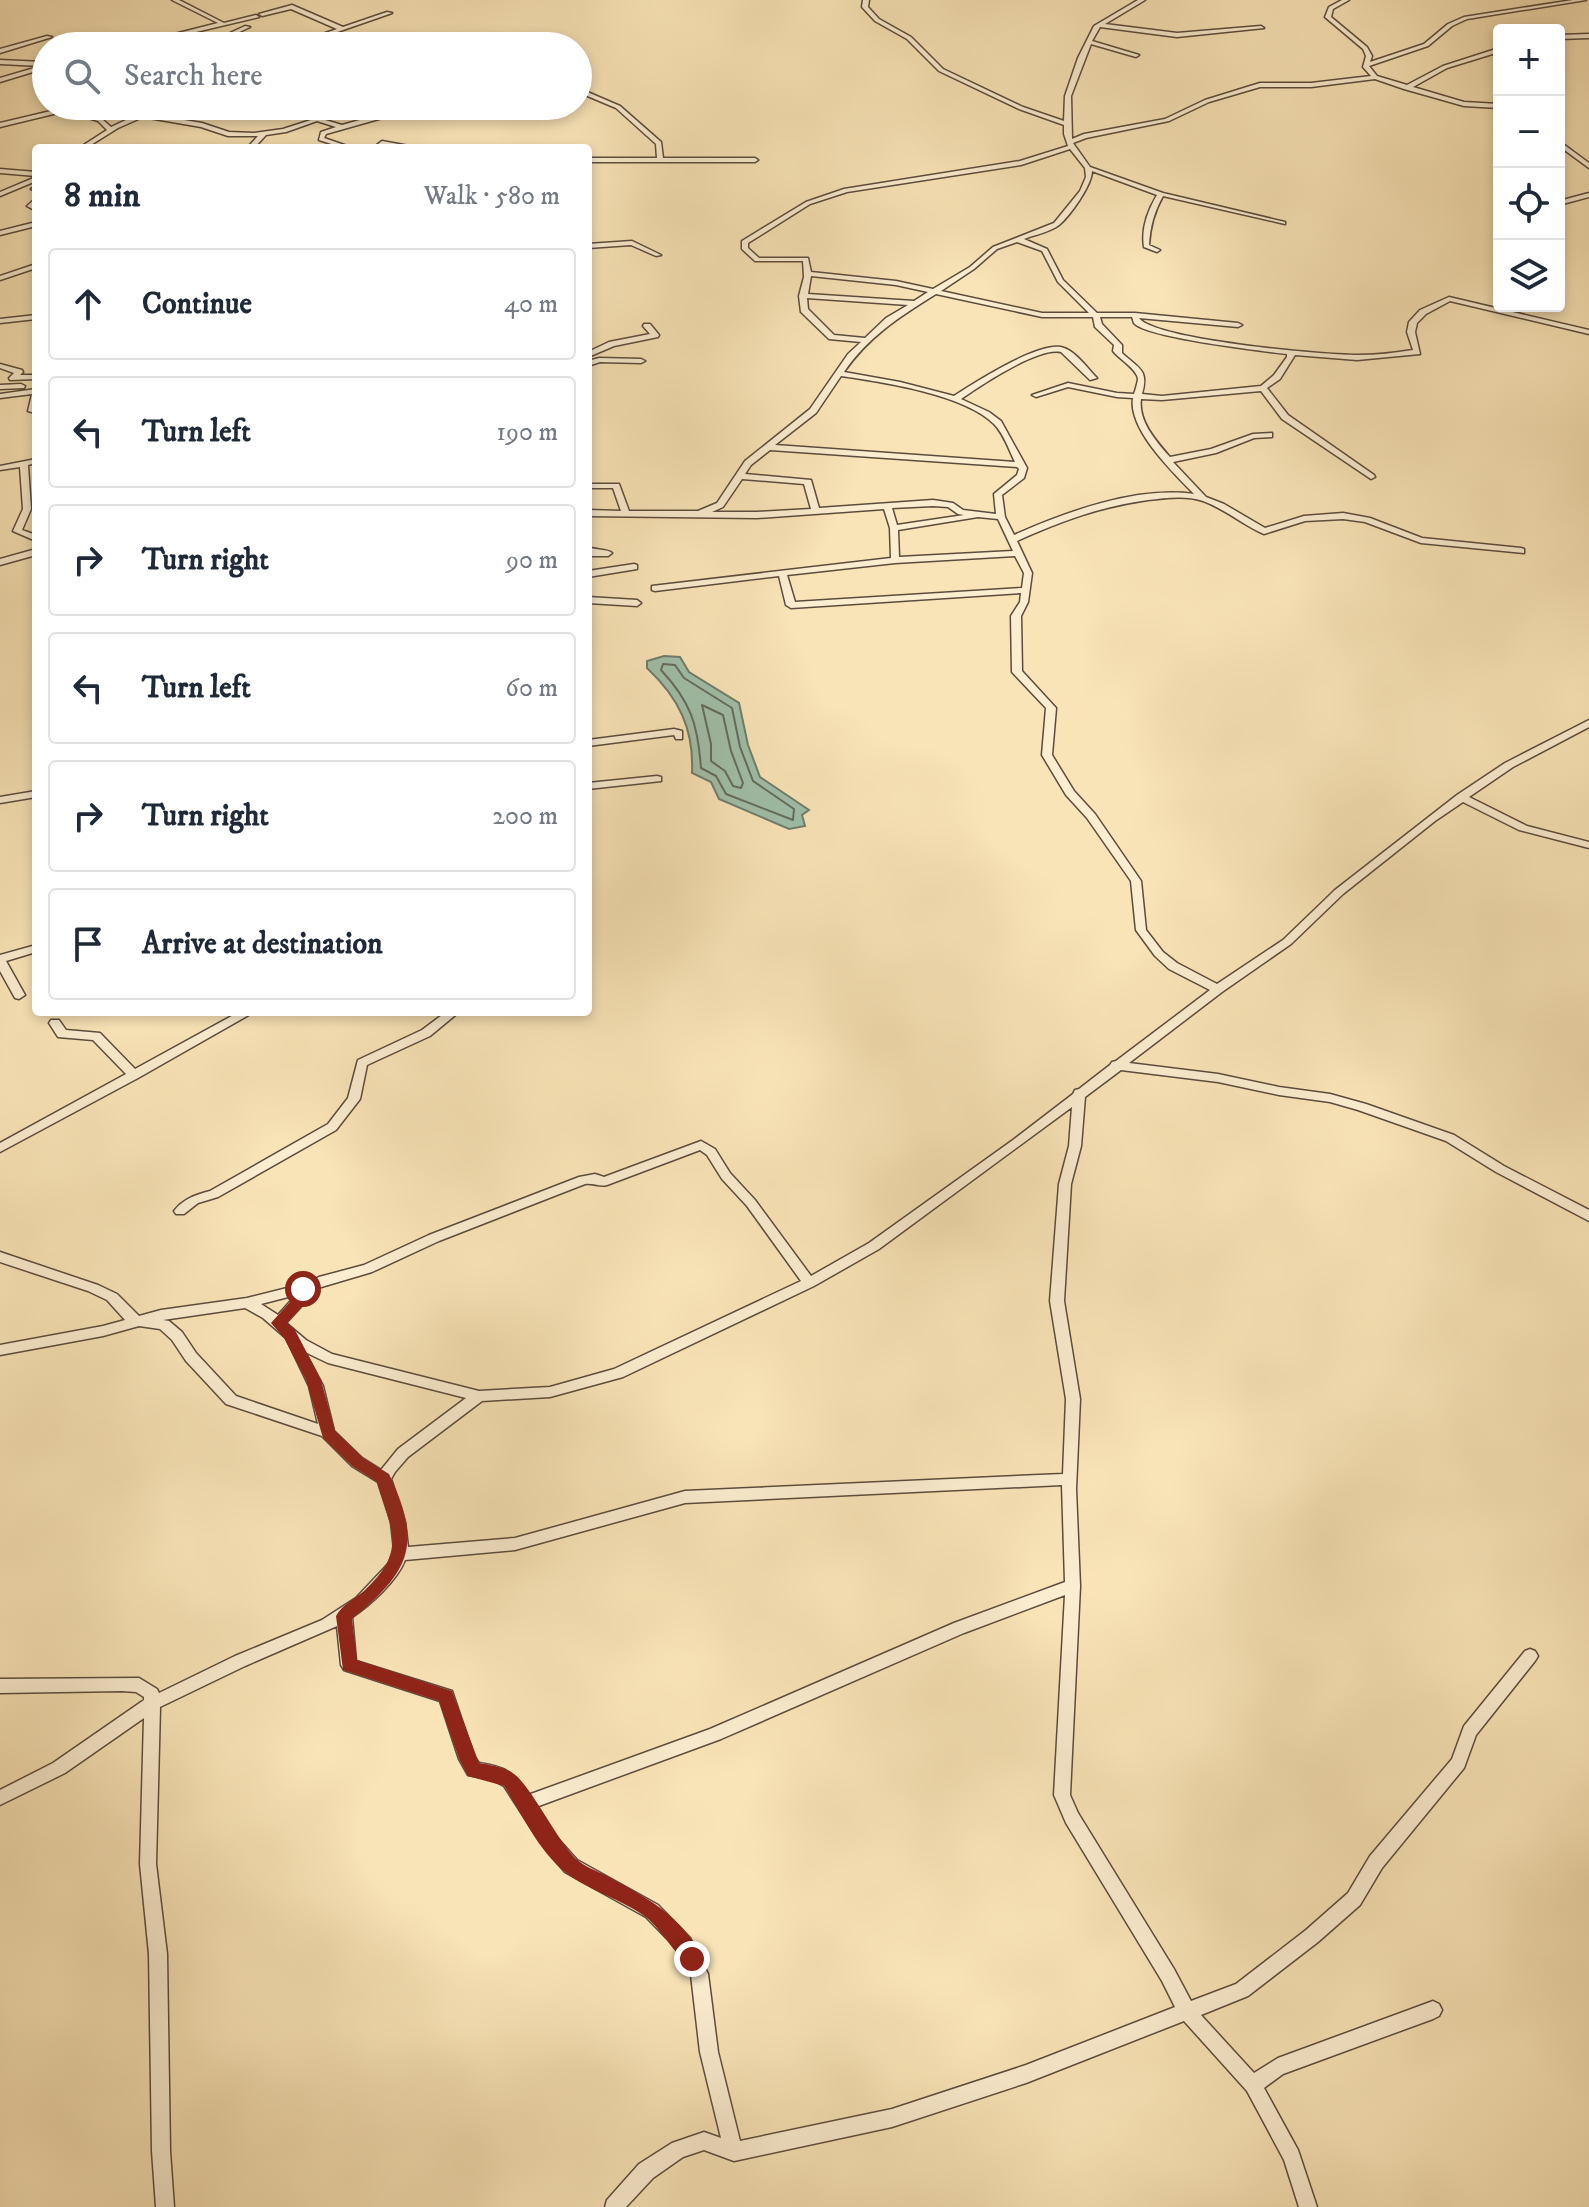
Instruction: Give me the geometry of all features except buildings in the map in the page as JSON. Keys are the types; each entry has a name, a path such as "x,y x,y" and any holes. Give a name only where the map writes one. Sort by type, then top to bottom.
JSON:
{"street":[{"path":"175,0 222,23 219,25"},
{"path":"866,0 865,7 870,14 901,33 945,75 1067,124"},
{"path":"699,514 716,508 727,498 738,476 813,411 851,356 889,320 972,268 995,248 1056,224 1083,191 1089,177 1088,168 1070,144 1067,124 1068,96 1092,32 1142,0"},
{"path":"1346,0 1331,8 1328,16 1365,48 1369,56 1366,65"},
{"path":"1366,65 1426,45 1450,25 1466,18 1583,0"},
{"path":"238,32 252,26 272,3"},
{"path":"189,32 290,6 343,29"},
{"path":"333,32 389,13"},
{"path":"1100,25 1177,35 1261,28"},
{"path":"1565,37 1589,36"},
{"path":"0,51 32,42"},
{"path":"1089,42 1136,55"},
{"path":"1406,88 1445,67 1493,52"},
{"path":"0,62 32,64"},
{"path":"1366,65 1375,77"},
{"path":"0,80 32,70"},
{"path":"869,341 829,335 804,310 803,296 808,274 806,259 757,260 743,244 808,203 846,190 1011,165 1084,136 1167,120 1207,101 1260,85 1311,85 1375,77 1466,104 1493,106"},
{"path":"986,91 997,87"},
{"path":"592,95 626,113 659,143 660,158"},
{"path":"0,125 32,118"},
{"path":"100,120 111,130"},
{"path":"88,144 132,120"},
{"path":"172,120 202,125 228,134 263,135 315,120 342,127"},
{"path":"337,144 321,139 323,133 367,120"},
{"path":"254,144 263,135"},
{"path":"1565,148 1589,166"},
{"path":"592,160 755,160"},
{"path":"10,172 15,163"},
{"path":"1088,168 1161,194 1283,223"},
{"path":"0,171 32,175"},
{"path":"18,182 32,177"},
{"path":"0,194 32,178"},
{"path":"1157,250 1146,246 1146,240 1161,194"},
{"path":"1565,201 1589,195"},
{"path":"0,233 32,226"},
{"path":"1017,239 1045,250 1060,281 1096,316 1098,325 1118,345 1117,351 1125,362 1142,378 1136,397 1140,424 1202,497"},
{"path":"592,246 632,243 658,255"},
{"path":"0,281 18,278 23,274 20,272 32,268"},
{"path":"808,274 896,283 1042,315 1135,315 1238,325"},
{"path":"803,296 913,303"},
{"path":"1135,315 1142,325 1203,343 1357,360 1417,352 1411,332 1413,322 1423,312 1449,299 1589,332"},
{"path":"3,324 32,318"},
{"path":"3,324 32,324"},
{"path":"592,353 612,344 655,335 647,326"},
{"path":"956,399 983,380 1024,359 1055,348 1064,350 1093,378"},
{"path":"1036,395 1068,385 1136,397 1263,388 1277,377 1291,353"},
{"path":"592,363 641,361"},
{"path":"0,366 19,372 13,378 32,377"},
{"path":"840,374 956,399 995,420 1021,466 1021,476 998,494 1001,517 1028,573 1024,602 1016,616 1016,668 1019,677 1051,708 1047,755 1070,793 1091,816 1136,881 1141,930 1148,941 1173,966 1218,989"},
{"path":"0,387 32,389"},
{"path":"1263,388 1285,417 1371,477"},
{"path":"0,396 32,390"},
{"path":"1169,460 1213,451 1239,439 1269,435"},
{"path":"768,447 1021,466"},
{"path":"0,468 32,462"},
{"path":"24,463 27,509 17,531 32,537"},
{"path":"738,476 808,482 816,511"},
{"path":"592,486 616,486 626,514"},
{"path":"1011,540 1082,508 1162,495 1202,497 1240,515 1264,531 1304,519 1354,517 1415,539 1521,551"},
{"path":"592,513 757,515 887,505 950,505 961,512 1001,517"},
{"path":"887,505 894,528 895,560"},
{"path":"894,528 987,515"},
{"path":"21,518 32,520"},
{"path":"0,562 32,553"},
{"path":"592,553 608,553"},
{"path":"655,588 895,560 1016,553"},
{"path":"592,573 634,567"},
{"path":"782,572 791,605 1027,590"},
{"path":"592,600 637,603"},
{"path":"247,1303 261,1309 313,1352 479,1396 550,1392 600,1379 677,1347 809,1283 899,1229 1218,989 1287,942 1360,875 1461,797 1509,765 1589,723"},
{"path":"592,742 674,732 679,733 679,737"},
{"path":"592,786 657,779"},
{"path":"0,800 32,795"},
{"path":"1461,797 1523,828 1589,845"},
{"path":"19,995 1,966 32,950"},
{"path":"0,1148 241,1016"},
{"path":"180,1211 194,1200 214,1194 332,1127 354,1099 362,1063 426,1033 448,1016"},
{"path":"55,1023 62,1034 96,1036 134,1075"},
{"path":"1116,1065 1205,1076 1330,1098 1362,1107 1442,1134 1589,1216"},
{"path":"1079,1093 1077,1135 1065,1184 1057,1301 1073,1399 1069,1479 1073,1586 1062,1795 1072,1818 1168,1975 1187,2012 1253,2085 1292,2156 1308,2207"},
{"path":"0,1350 103,1331 133,1320 247,1303 313,1285 367,1269 448,1232 523,1206 583,1180 595,1178 603,1182 701,1145 711,1152 726,1176 751,1203 809,1283"},
{"path":"0,1257 112,1297 133,1320 154,1322 171,1330 231,1400 327,1432"},
{"path":"278,1323 313,1285"},
{"path":"0,1798 59,1768 153,1703 344,1616 385,1579 400,1554 398,1522 384,1479 346,1453 327,1432 316,1386 289,1334"},
{"path":"384,1479 389,1468 403,1453 479,1396"},
{"path":"400,1554 515,1544 685,1497 1069,1479"},
{"path":"527,1803 715,1734 959,1628 1073,1586"},
{"path":"344,1616 349,1665 446,1696 470,1766 510,1781 527,1803 546,1837 571,1866 652,1911 675,1932 699,1974 709,2052 734,2152"},
{"path":"614,2207 646,2171 678,2149 704,2141 734,2152 892,2118 1026,2074 1242,1990 1354,1899 1376,1862 1458,1763 1470,1731 1530,1656"},
{"path":"0,1686 139,1685 152,1694 148,1864 158,1954 161,2151 165,2207"},
{"path":"1253,2085 1278,2067 1433,2010"}],"water":[{"path":"664,656 680,657 689,672 739,703 748,745 760,777 809,810 802,815 805,826 789,829 719,799 711,782 692,773 690,742 682,715 668,691 647,668 647,661"}],"route":[{"path":"303,1289 313,1285 278,1323 289,1334 314,1380 328,1434 357,1462 384,1479 400,1533 401,1550 395,1566 371,1595 344,1616 349,1665 446,1696 470,1766 510,1781 524,1798 546,1837 571,1866 664,1920 692,1959"}]}
